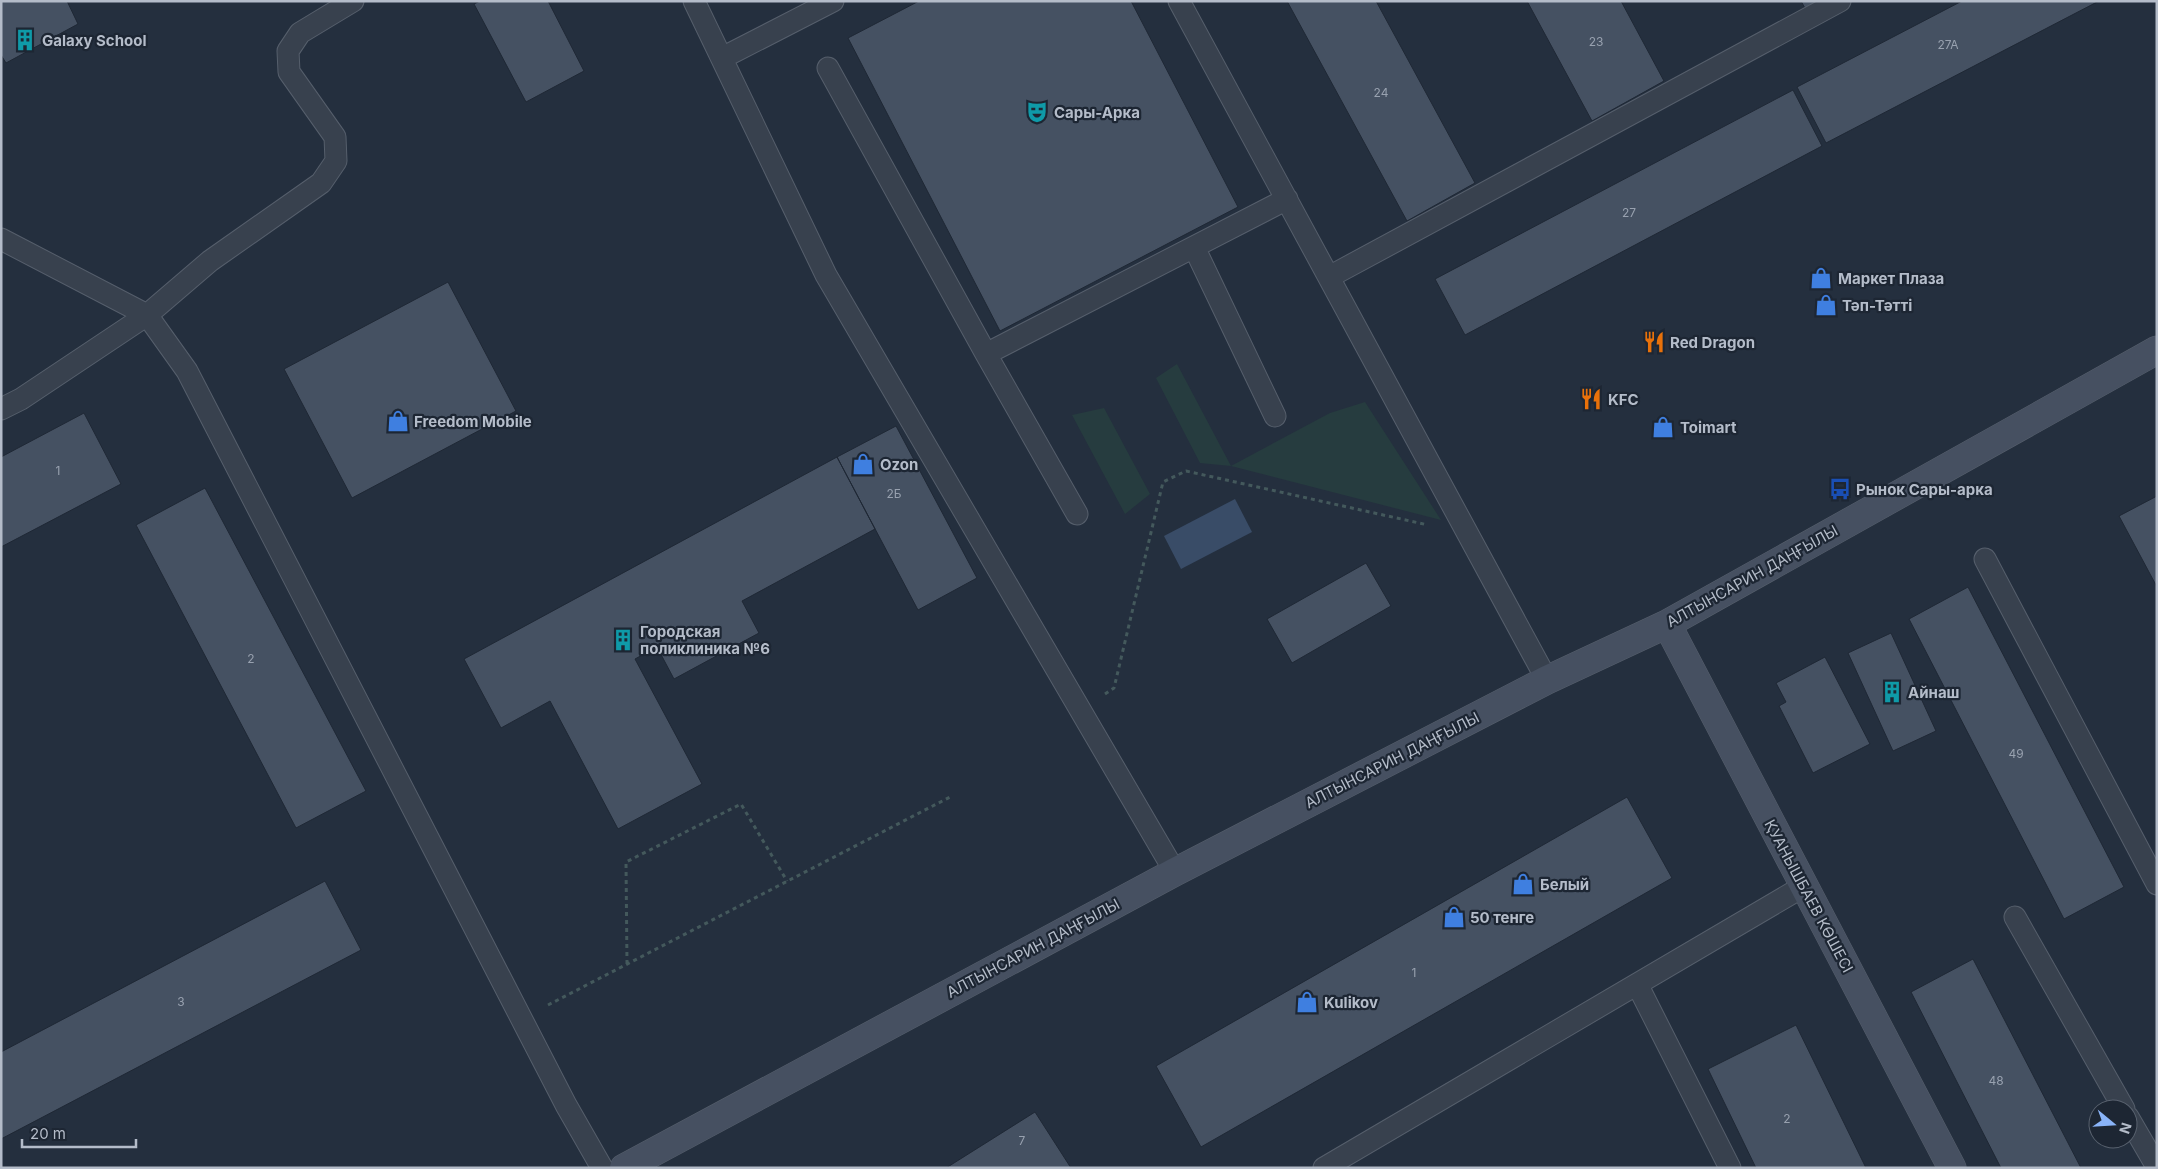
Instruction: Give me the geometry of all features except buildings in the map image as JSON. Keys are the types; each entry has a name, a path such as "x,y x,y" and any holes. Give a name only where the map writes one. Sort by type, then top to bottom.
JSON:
{"main road":[{"name":"АЛТЫНСАРИН ДАҢҒЫЛЫ","path":"624,1168 1175,872 1547,680 1667,624 2157,350"},
{"name":"ҚУАНЫШБАЕВ КӨШЕСІ","path":"1667,624 1952,1168"}],"lane":[{"path":"1,409 21,399 147,315 210,261 321,184 336,161 335,137 289,72 288,51 300,33 353,1"},
{"path":"694,1 826,274 1175,872"},
{"path":"722,58 833,1"},
{"path":"1179,1 1547,680"},
{"path":"1329,277 1840,1"},
{"path":"828,68 1077,514"},
{"path":"986,354 1286,199"},
{"path":"1,239 147,315 187,371 566,1106 602,1168"},
{"path":"1194,247 1275,416"},
{"path":"1985,559 2157,884"},
{"path":"1324,1168 1804,886"},
{"path":"2015,917 2118,1099"},
{"path":"1637,984 1730,1168"},
{"path":"2138,1135 2157,1168"}],"path":[{"path":"1081,711 1114,688 1163,482 1186,471 1468,534"},
{"path":"521,1019 952,796"},
{"path":"627,964 626,862 740,804 787,881"}],"green space":[{"path":"1177,364 1231,466 1200,463 1156,378"},
{"path":"1365,402 1441,520 1231,466 1330,413"},
{"path":"1104,408 1150,494 1125,514 1072,415"}],"water":[{"path":"1235,499 1252,532 1181,569 1164,536"}],"place":[{"name":"Galaxy School","path":"25,40"},
{"name":"Сары-Арка","path":"1037,112"},
{"name":"Маркет Плаза","path":"1821,278"},
{"name":"Тәп-Тәтті","path":"1826,305"},
{"name":"Red Dragon","path":"1654,342"},
{"name":"KFC","path":"1591,399"},
{"name":"Freedom Mobile","path":"398,421"},
{"name":"Toimart","path":"1663,427"},
{"name":"Ozon","path":"863,464"},
{"name":"Рынок Сары-арка","path":"1840,489"},
{"name":"Городская поликлиника №6","path":"623,640"},
{"name":"Айнаш","path":"1892,692"},
{"name":"Белый","path":"1523,884"},
{"name":"50 тенге","path":"1454,917"},
{"name":"Kulikov","path":"1307,1002"}]}
